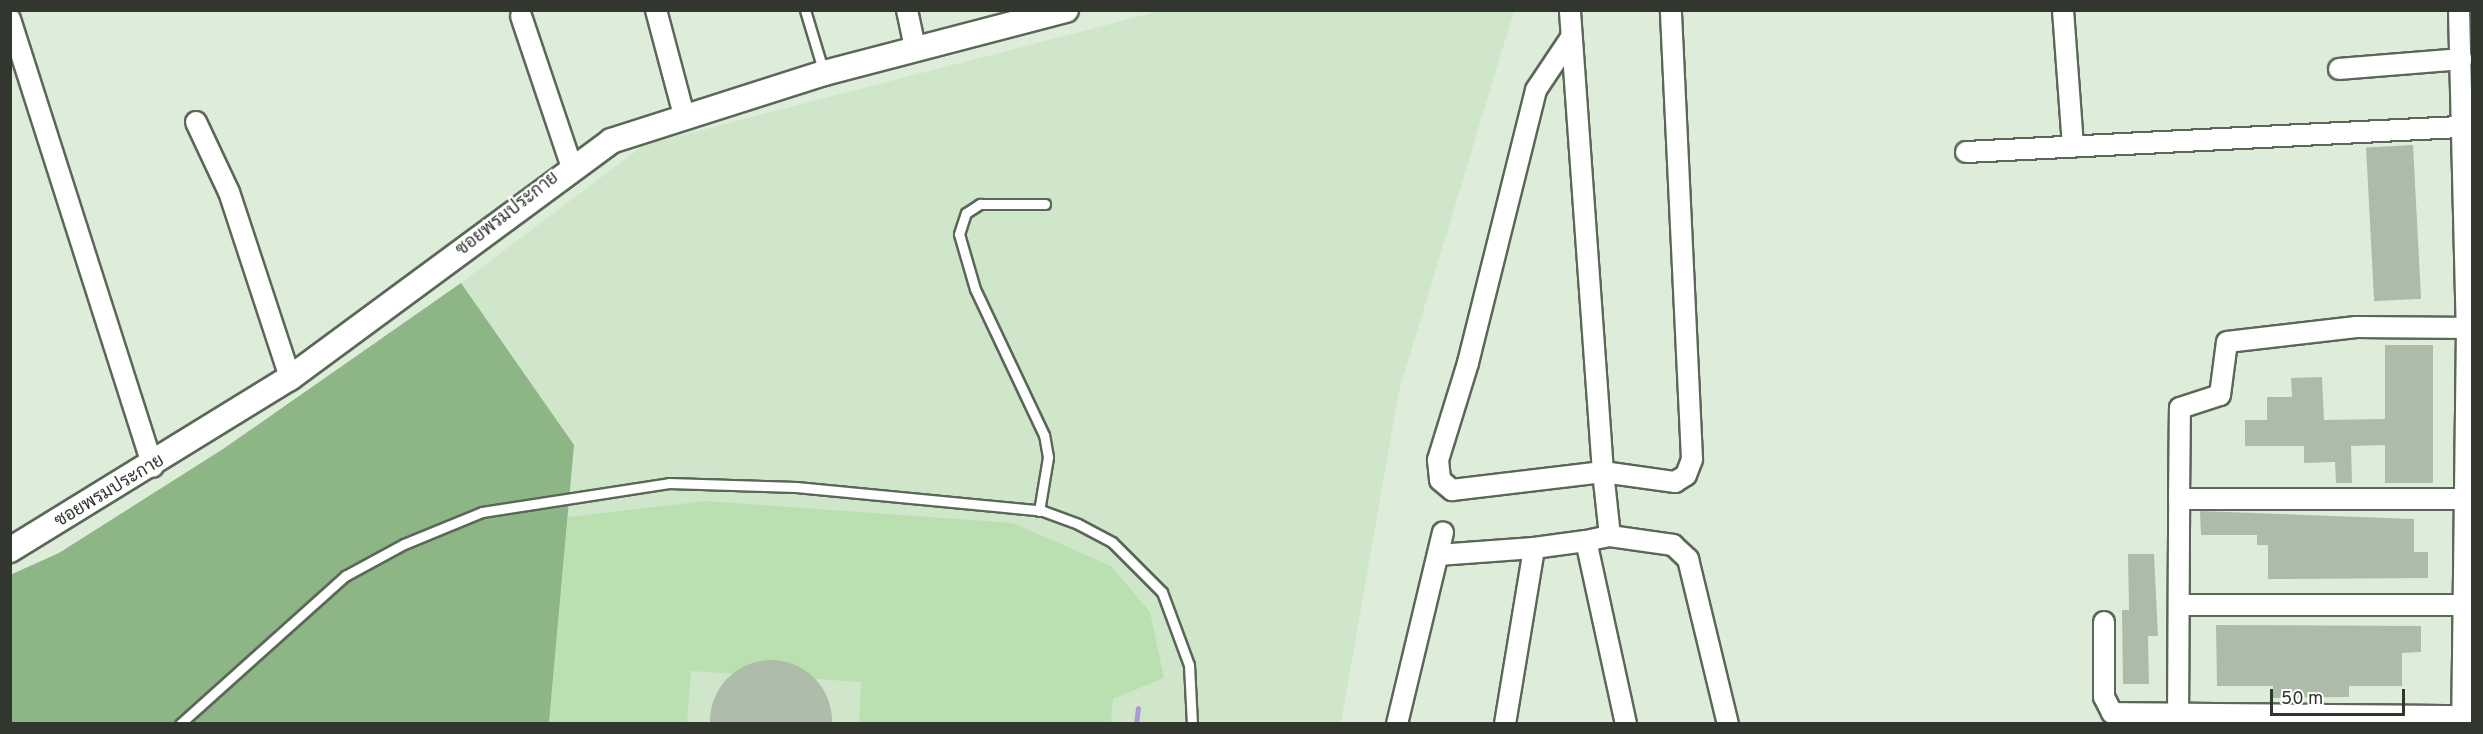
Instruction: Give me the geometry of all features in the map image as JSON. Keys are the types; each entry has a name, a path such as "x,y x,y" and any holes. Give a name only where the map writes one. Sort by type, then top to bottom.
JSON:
{"street":[{"path":"656,10 684,114"},
{"path":"906,10 915,49"},
{"name":"ซอยพรมประกาย","path":"10,550 153,467 290,378 408,294 571,165 610,141 684,114 824,72 1066,10"},
{"path":"1570,10 1570,39 1610,536"},
{"path":"1570,39 1536,90 1437,470 1452,490 1604,472 1675,482 1686,475 1692,459 1671,10"},
{"path":"2063,10 2073,147"},
{"path":"2103,622 2106,709 2178,719 2462,720 2470,328 2465,127 2459,10"},
{"path":"521,16 571,165"},
{"path":"10,20 153,467"},
{"path":"2339,69 2462,59"},
{"path":"196,122 229,192 290,378"},
{"path":"1966,152 2465,127"},
{"path":"2178,719 2180,408 2220,395 2227,342 2356,327 2470,328"},
{"path":"2179,499 2465,499"},
{"path":"1397,723 1443,532"},
{"path":"1438,555 1534,548 1610,536 1673,545 1688,559 1728,723"},
{"path":"1586,541 1626,723"},
{"path":"1506,723 1534,548"},
{"path":"2179,605 2464,605"}],"lane":[{"path":"805,10 824,72"},
{"path":"1040,511 1048,457 1044,435 975,289 959,234 966,213 980,204 1045,204"},
{"path":"180,723 345,576 404,544 482,512 669,483 796,487 1040,511 1112,542 1162,592 1189,665 1192,723"}],"shaded area":[{"path":"1160,11 1514,11 1399,391 1341,723 11,723 10,575 59,553 224,449 461,283 644,145"}],"green space":[{"path":"461,283 574,445 549,723 11,723 10,575 59,553 223,449"},
{"path":"706,501 1013,523 1111,566 1150,612 1164,678 1113,699 1111,723 859,724 861,682 691,671 687,723 549,724 568,517"}],"building":[{"path":"2413,145 2421,299 2374,301 2366,147"},
{"path":"2385,345 2433,345 2433,483 2385,483 2385,445 2351,446 2352,483 2336,483 2335,462 2304,463 2304,446 2245,446 2245,420 2267,420 2267,397 2292,397 2291,378 2322,377 2324,420 2385,419"},
{"path":"2200,511 2414,519 2414,552 2428,552 2428,578 2268,579 2268,545 2257,545 2257,535 2201,535"},
{"path":"2128,554 2154,554 2158,636 2148,636 2149,684 2123,684 2122,610 2129,610"},
{"path":"2216,625 2421,626 2421,652 2402,653 2402,686 2349,686 2349,697 2273,698 2273,686 2217,686"}],"waterway":[{"path":"1136,724 1138,708"}]}
